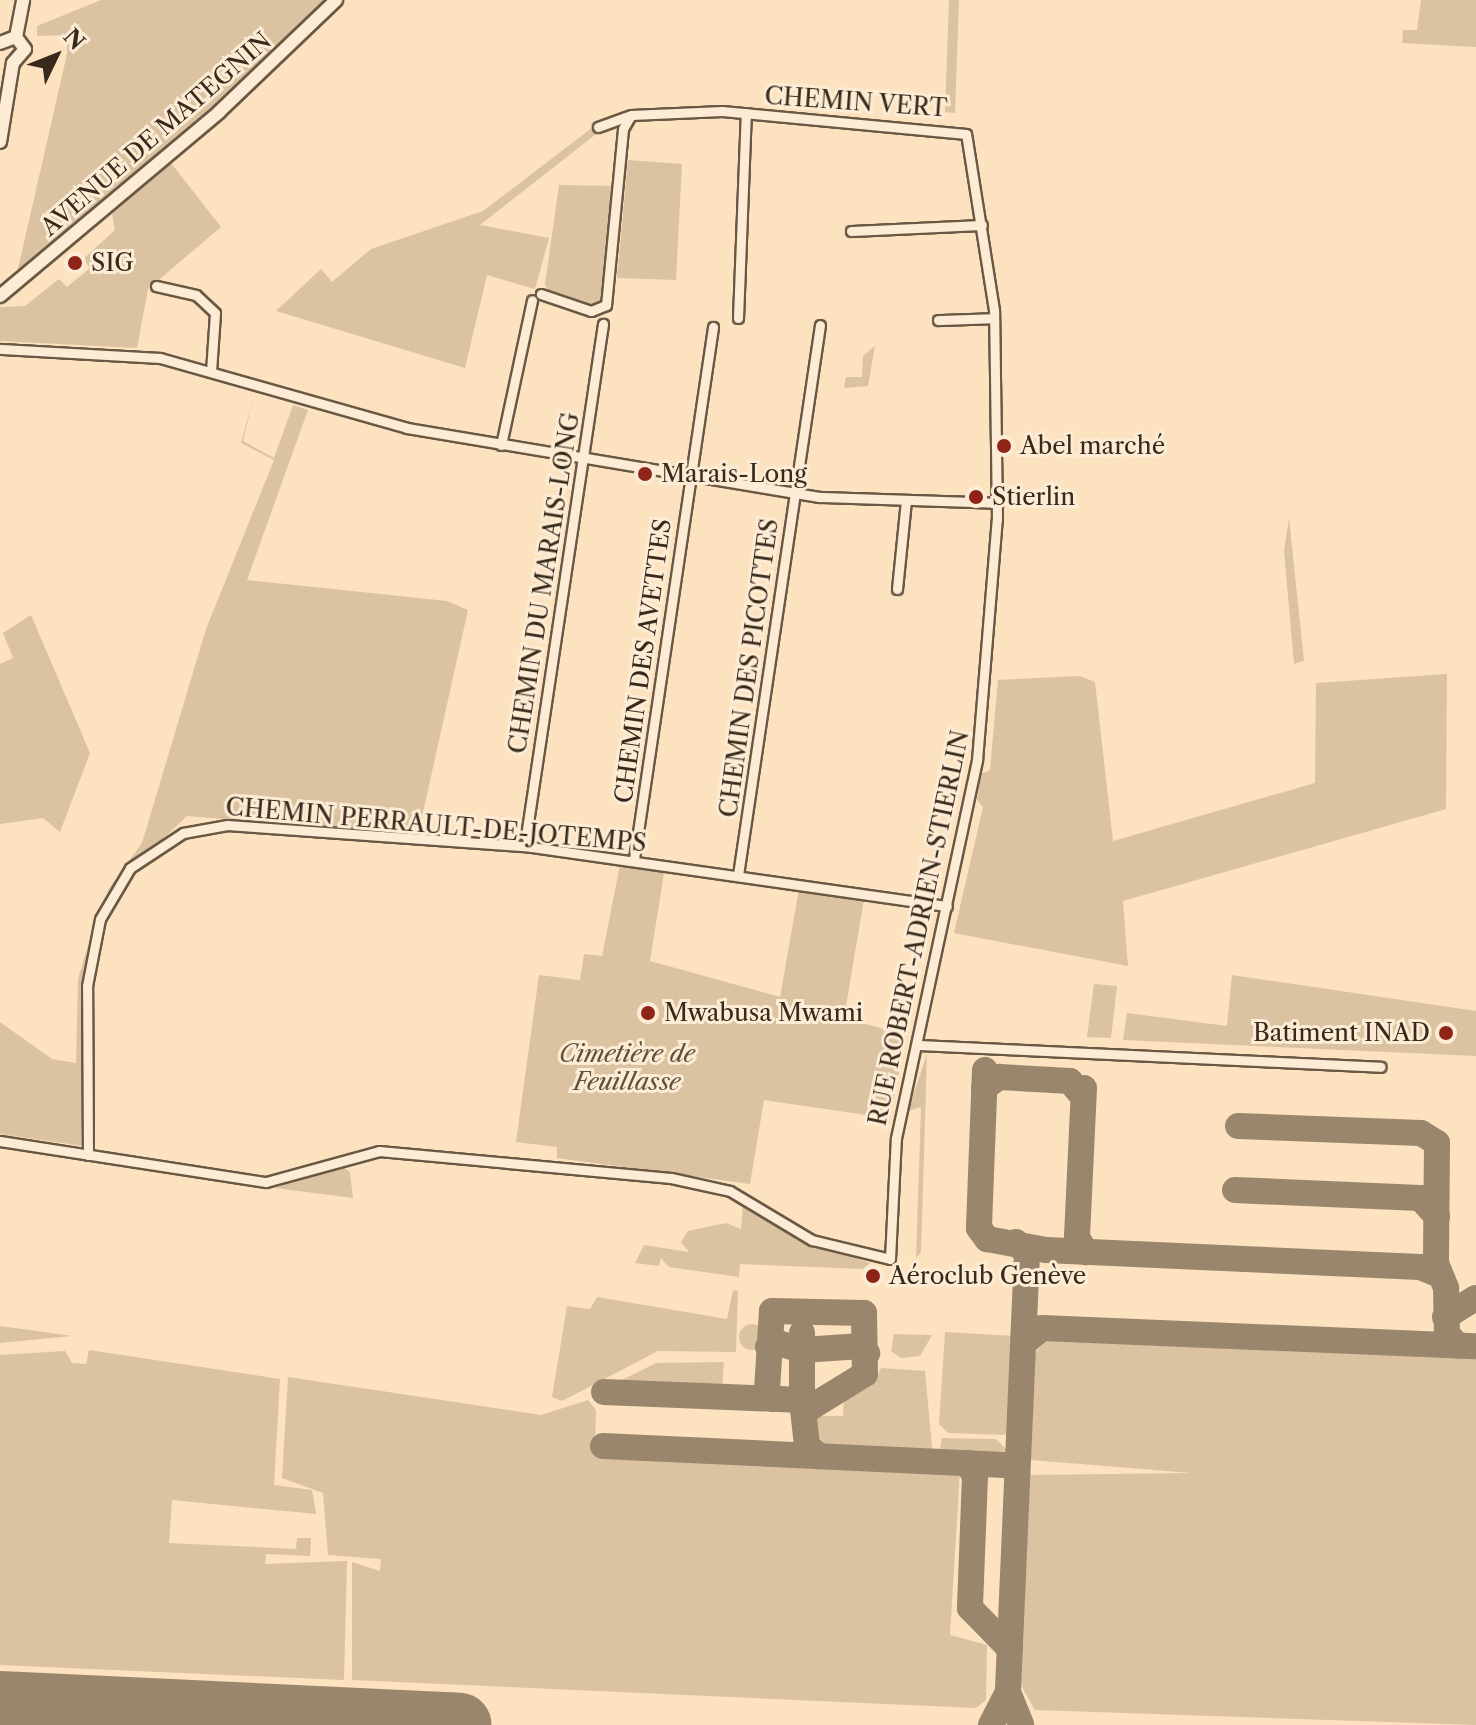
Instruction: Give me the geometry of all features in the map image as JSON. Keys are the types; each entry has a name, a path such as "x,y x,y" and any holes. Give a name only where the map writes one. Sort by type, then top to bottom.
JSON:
{"main road":[{"path":"0,142 13,63 25,49 16,37 23,0"},
{"name":"AVENUE DE MATEGNIN","path":"0,296 219,112 336,0"},
{"path":"0,41 16,37"},
{"path":"0,56 13,63"}],"street":[{"name":"CHEMIN VERT","path":"738,318 746,113"},
{"name":"CHEMIN VERT","path":"598,127 628,116 746,113 962,130"},
{"path":"541,294 591,311 606,305 628,116"},
{"name":"RUE ROBERT-ADRIEN-STIERLIN","path":"88,1155 277,1182 379,1151 671,1178 730,1191 812,1240 890,1259 894,1148 977,760 998,503 994,318 982,225 962,130"},
{"path":"851,231 982,225"},
{"path":"156,286 196,295 215,313 211,372"},
{"path":"501,445 532,300"},
{"path":"938,320 994,318"},
{"name":"CHEMIN DU MARAIS-LONG","path":"531,847 526,836 603,324"},
{"name":"CHEMIN DES PICOTTES","path":"738,875 820,325"},
{"name":"CHEMIN DES AVETTES","path":"634,859 713,327"},
{"path":"0,349 151,357 397,426 582,458 795,490 906,500 998,503"},
{"path":"897,589 906,500"},
{"name":"CHEMIN PERRAULT-DE-JOTEMPS","path":"88,1155 88,965 109,896 151,851 183,833 227,825 531,847 634,859 947,906"},
{"path":"918,1045 1380,1067"},
{"path":"0,1141 88,1155"}],"green space":[{"path":"101,0 326,0 218,104 17,273 67,54 67,35 37,36 37,26"},
{"path":"949,0 959,0 955,113 945,112"},
{"path":"1421,0 1476,0 1476,47 1402,43 1403,30 1417,30"},
{"path":"597,124 600,131 480,225 549,238 535,289 487,275 465,368 276,311 321,269 332,282 371,249 483,211"},
{"path":"628,160 682,164 676,280 617,278"},
{"path":"171,163 221,227 148,289 137,348 0,341 0,307 25,306 59,279 67,287 90,268 83,259 115,230 112,214"},
{"path":"559,185 615,186 603,299 594,308 551,294 545,285"},
{"path":"875,346 868,386 844,388 846,377 862,377 863,356"},
{"path":"253,399 243,441 274,458 293,405 308,410 247,580 447,601 468,610 418,835 187,816 105,894 142,843 206,629 274,460 241,443"},
{"path":"1289,518 1304,661 1294,664 1284,551"},
{"path":"31,615 90,753 60,832 43,818 0,824 0,664 13,658 3,633"},
{"path":"1447,674 1446,809 1123,901 1128,966 954,933 983,807 977,800 981,774 990,770 998,680 1080,676 1095,682 1113,841 1315,783 1316,683"},
{"name":"Cimetière de Feuillasse","path":"621,860 665,867 650,961 780,997 799,889 864,899 844,1018 906,1035 889,1125 886,1118 764,1100 750,1184 557,1158 557,1147 516,1142 539,975 580,980 584,954 602,956"},
{"path":"96,919 84,969 83,1146 0,1134 0,1022 52,1059 76,1063 78,979"},
{"path":"1232,975 1476,1011 1476,1056 1123,1040 1127,1013 1227,1026"},
{"path":"1094,984 1117,986 1111,1038 1087,1037"},
{"path":"927,1054 921,1252 916,1258 921,1107 908,1111"},
{"path":"340,1165 350,1172 353,1198 275,1188"},
{"path":"743,1204 799,1239 870,1263 863,1269 740,1264 739,1277 669,1267 661,1258 659,1266 635,1263 644,1245 689,1252 681,1242 688,1231 726,1223 741,1229"},
{"path":"733,1290 738,1291 736,1352 658,1351 562,1401 552,1397 567,1306 590,1309 597,1297 727,1319"},
{"path":"752,1324 761,1328 765,1337 761,1346 752,1350 743,1346 739,1337 743,1328"},
{"path":"0,1326 15,1328 72,1336 0,1343"},
{"path":"945,1332 1014,1336 1010,1430 1004,1435 948,1433 939,1424"},
{"path":"894,1334 932,1335 920,1356 901,1358 891,1351"},
{"path":"1049,1337 1476,1356 1476,1725 1035,1710 1019,1682 1028,1475 1191,1473 1031,1460 1031,1358"},
{"path":"89,1350 280,1379 274,1485 312,1490 316,1514 172,1500 169,1543 296,1549 297,1538 311,1538 310,1556 266,1554 265,1564 347,1561 344,1680 0,1665 0,1355 65,1351 72,1363 86,1364"},
{"path":"724,1362 722,1390 706,1394 606,1388 656,1363"},
{"path":"881,1368 925,1371 933,1457 815,1448 817,1416 843,1416 844,1393 877,1378"},
{"path":"288,1377 541,1415 588,1400 596,1410 595,1451 960,1470 950,1635 987,1645 986,1700 976,1708 352,1680 352,1562 380,1571 381,1559 328,1555 323,1493 282,1478"},
{"path":"942,1438 996,1439 1008,1451 938,1457"}],"taxiway":[{"path":"985,1070 979,1228 987,1239 1046,1250 1420,1267 1440,1275"},
{"path":"984,1088 999,1077 1070,1081 1079,1092"},
{"path":"1084,1088 1077,1238 1086,1252"},
{"path":"1238,1126 1421,1133 1437,1143 1436,1263 1446,1288 1447,1334 1458,1346"},
{"path":"1235,1190 1420,1198 1437,1216"},
{"path":"1016,1242 1027,1254 1008,1692 1021,1725"},
{"path":"1445,1317 1476,1298"},
{"path":"773,1399 767,1390 772,1311 864,1313 865,1374 808,1409"},
{"path":"1024,1343 1042,1328 1476,1346"},
{"path":"802,1333 802,1400"},
{"path":"768,1347 775,1342 802,1350 862,1346 867,1353"},
{"path":"604,1392 802,1400 807,1446 819,1456"},
{"path":"603,1446 1010,1465 1017,1473"},
{"path":"967,1463 975,1476 970,1608 1010,1649"},
{"path":"991,1725 1008,1692"},
{"path":"358,1725 365,1720"}],"runway":[{"path":"0,1703 459,1725"}],"place":[{"name":"SIG","path":"75,263"},
{"name":"Abel marché","path":"1004,446"},
{"name":"Marais-Long","path":"645,474"},
{"name":"Stierlin","path":"976,497"},
{"name":"Mwabusa Mwami","path":"648,1013"},
{"name":"Batiment INAD","path":"1446,1033"},
{"name":"Aéroclub Genève","path":"873,1276"}]}
